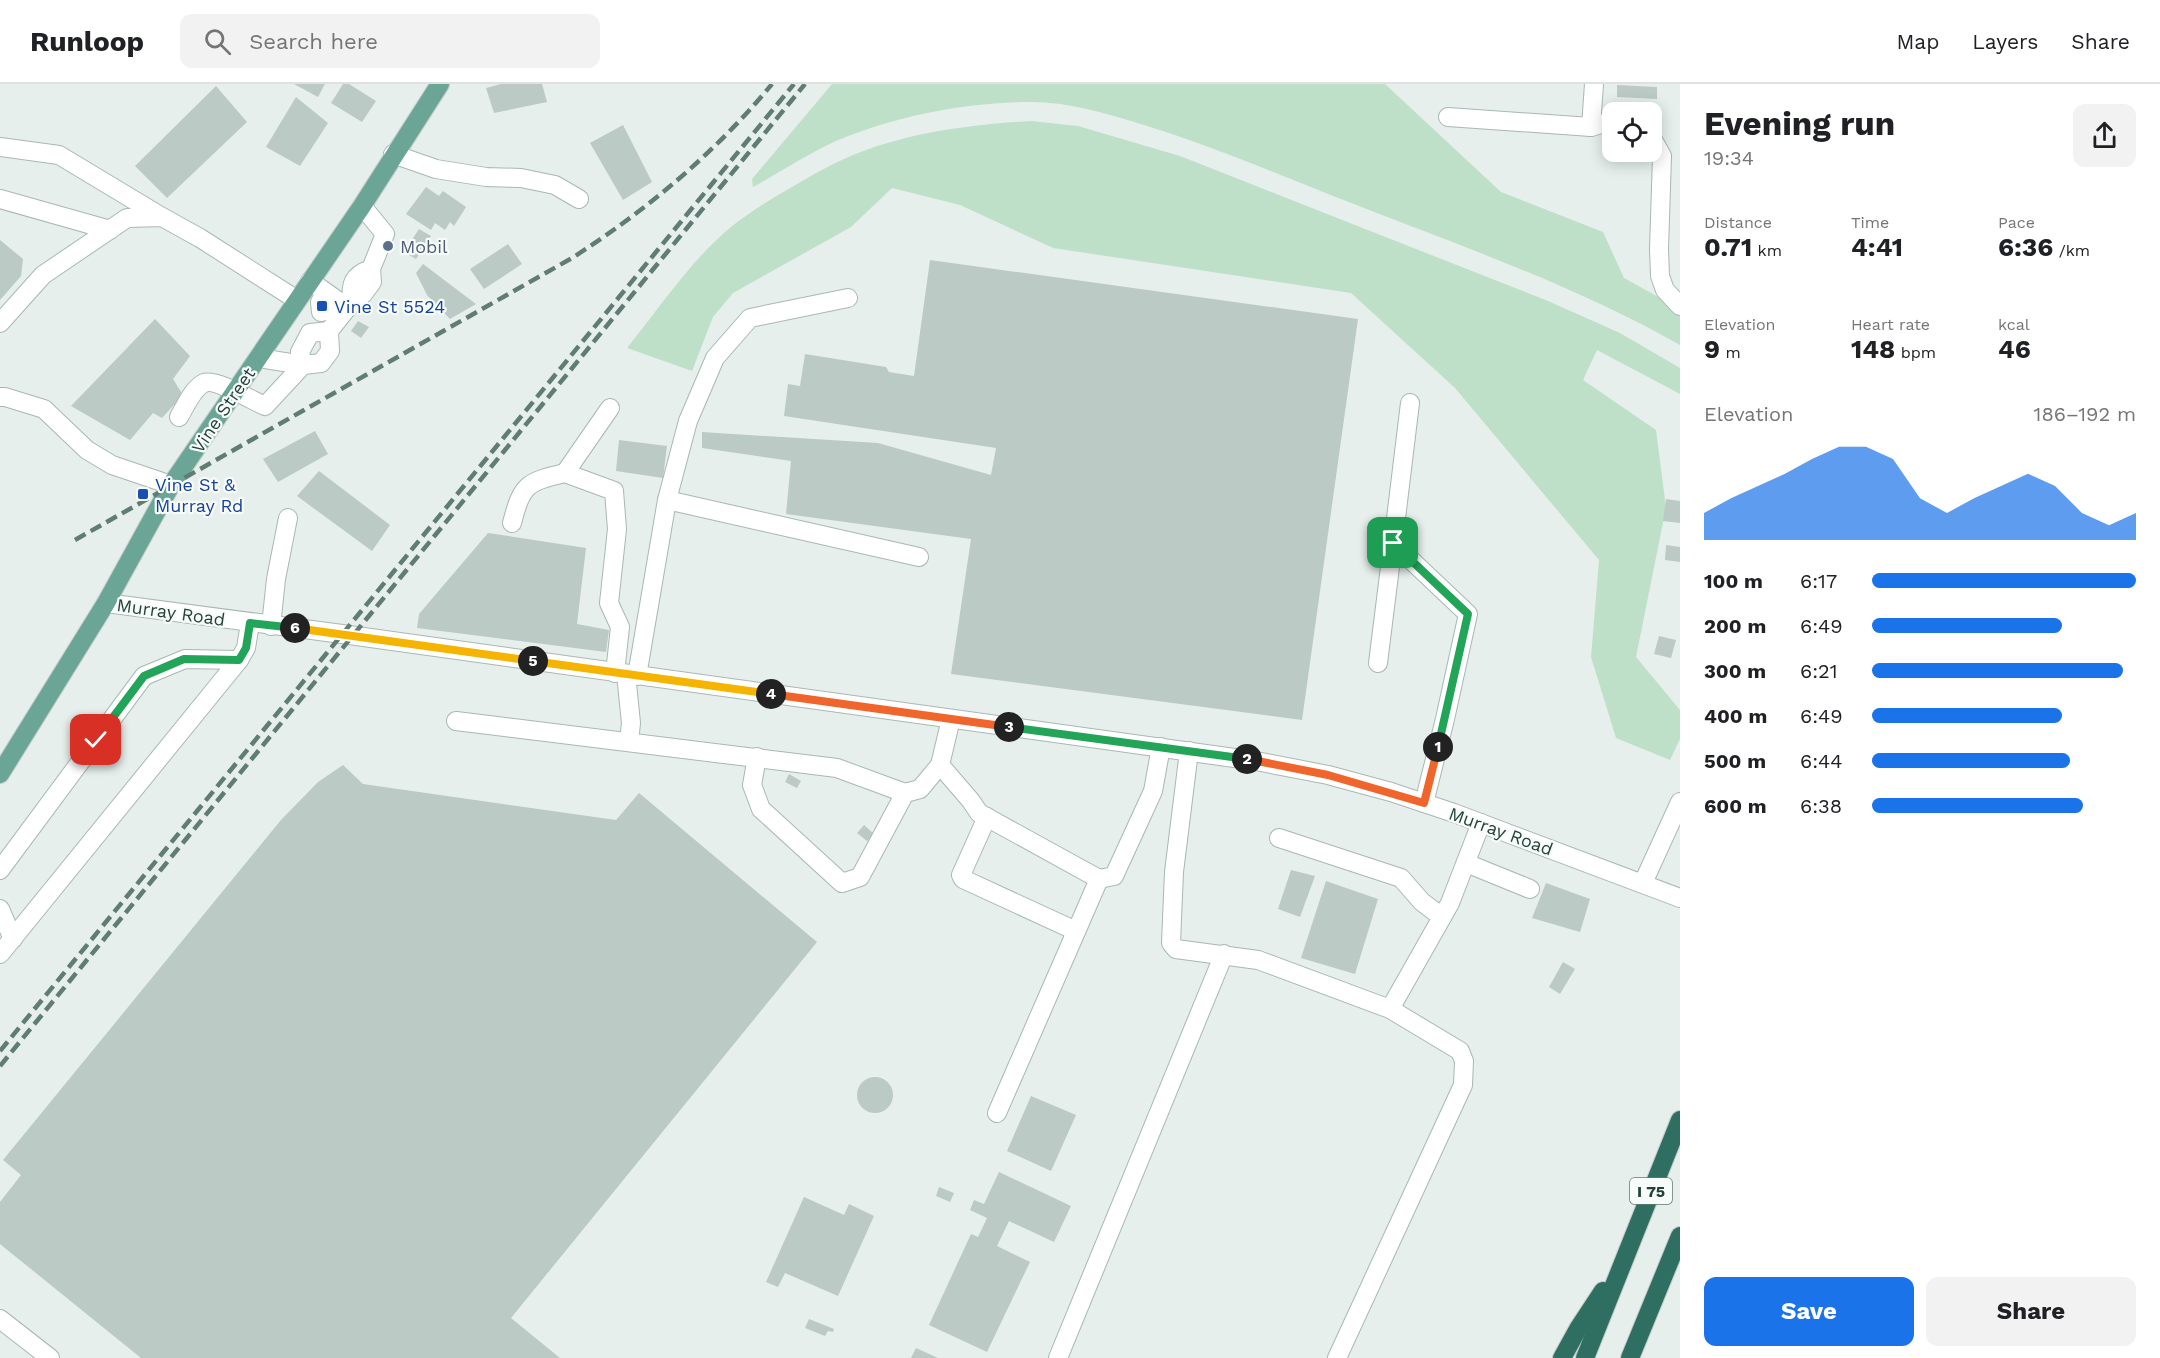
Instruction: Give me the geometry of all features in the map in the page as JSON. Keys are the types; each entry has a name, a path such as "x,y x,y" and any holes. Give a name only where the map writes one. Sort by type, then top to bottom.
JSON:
{"highway":[{"name":"I 75","path":"1585,1358 1680,1120"},
{"path":"1630,1358 1680,1236"},
{"path":"1562,1358 1578,1329 1623,1262"}],"main road":[{"name":"Vine Street","path":"0,774 106,603 171,486 362,206 393,154 440,84"}],"street":[{"path":"1591,127 1594,84"},
{"path":"1448,117 1591,127 1602,124"},
{"path":"0,147 59,155 200,238 297,300"},
{"path":"393,154 436,169 486,177 521,178 555,185 579,199"},
{"path":"1662,162 1660,276 1665,290 1680,306"},
{"path":"0,199 110,230"},
{"path":"303,365 300,352 321,312 320,302 341,301 363,294 372,282 371,269 385,234 362,206"},
{"path":"0,323 43,275 127,218 162,217"},
{"path":"310,281 341,301"},
{"path":"626,674 688,421 715,358 750,318 848,298"},
{"path":"259,358 303,365 321,363 330,351 330,331 341,301"},
{"path":"310,333 330,331"},
{"path":"178,417 197,388 206,382 216,382 265,406 303,365"},
{"path":"0,397 44,409 87,450 112,465 171,486"},
{"path":"1378,663 1410,403"},
{"path":"565,473 610,408"},
{"path":"512,523 519,496 537,480 565,473 614,491 617,529 609,603 620,627 631,723 629,742"},
{"path":"667,500 919,557"},
{"path":"271,626 276,579 288,518"},
{"path":"1393,543 1468,614 1424,803"},
{"name":"Murray Road","path":"106,603 1256,760 1328,775 1424,803 1680,898"},
{"path":"0,954 239,660 246,648 250,623"},
{"path":"0,870 144,676 184,659 239,660"},
{"path":"456,721 837,768 905,793 920,789 940,765 951,719"},
{"path":"940,765 972,801 979,813 1099,879 1113,876 1119,866 1153,791 1161,747"},
{"path":"1190,752 1174,872 1172,943 1176,949 1258,960 1390,1009 1460,1051 1464,1061 1462,1085 1337,1358"},
{"path":"757,757 752,785 761,809 842,883 860,877 905,793"},
{"path":"1643,884 1680,802"},
{"path":"987,817 961,875 963,879 1076,931"},
{"path":"1390,1009 1450,903 1481,824"},
{"path":"1279,838 1401,878 1422,902 1442,917"},
{"path":"1466,863 1530,889"},
{"path":"997,1113 1099,879"},
{"path":"0,909 13,939"},
{"path":"1058,1358 1224,954"},
{"path":"0,1319 50,1358"}],"green space":[{"path":"832,84 1385,84 1501,192 1603,232 1624,278 1680,309 1680,345 1594,301 1462,246 1193,141 1075,106 1030,102 981,105 931,112 882,124 836,141 753,187 752,179"},
{"path":"1031,121 1078,126 1180,156 1548,301 1620,333 1680,368 1680,394 1597,350 1583,380 1656,430 1666,508 1636,657 1680,710 1680,739 1670,760 1616,738 1591,657 1599,560 1455,388 1351,293 1053,248 960,205 892,188 851,227 733,293 713,317 692,371 627,348 676,284 716,240 753,211 811,176 866,150 912,137 959,128"}],"building":[{"path":"294,84 325,84 318,97"},
{"path":"343,84 349,84 376,101 362,122 331,103"},
{"path":"501,84 542,84 547,102 494,113 486,88"},
{"path":"1617,85 1657,87 1657,99 1617,97"},
{"path":"216,86 247,122 167,198 135,166"},
{"path":"296,97 328,123 300,166 266,147"},
{"path":"623,125 652,182 623,200 590,143"},
{"path":"426,187 439,196 443,191 466,207 454,226 450,222 445,230 435,223 431,230 406,214"},
{"path":"419,229 431,236 416,259 404,252"},
{"path":"0,240 23,259 21,276 0,300"},
{"path":"508,244 522,264 484,289 470,269"},
{"path":"930,260 1358,319 1302,720 951,674 971,539 786,514 791,461 702,448 702,432 878,443 991,475 996,448 784,416 788,384 800,386 805,354 886,367 889,372 914,376"},
{"path":"423,264 476,304 450,319 427,295 416,273"},
{"path":"155,319 190,356 173,379 183,395 162,418 153,413 130,440 71,406"},
{"path":"358,321 369,327 361,338 351,331"},
{"path":"315,431 328,454 278,482 263,459"},
{"path":"619,440 667,446 663,478 616,471"},
{"path":"319,471 390,525 372,551 297,496"},
{"path":"1666,499 1680,501 1680,523 1663,521"},
{"path":"488,533 586,548 577,624 609,630 606,652 417,628 419,614"},
{"path":"1666,545 1680,547 1680,562 1665,560"},
{"path":"1659,636 1676,640 1671,658 1654,654"},
{"path":"343,765 363,784 616,820 639,793 817,942 511,1318 560,1358 141,1358 0,1244 0,1202 21,1175 3,1160 281,820 318,782"},
{"path":"789,774 801,781 797,788 785,782"},
{"path":"864,825 874,834 867,841 857,833"},
{"path":"1291,870 1315,876 1300,917 1278,909"},
{"path":"1326,881 1378,899 1355,974 1301,958"},
{"path":"1546,883 1590,899 1580,932 1532,918"},
{"path":"1563,962 1575,969 1560,994 1549,987"},
{"path":"875,1077 888,1082 893,1095 888,1108 875,1113 862,1108 857,1095 862,1082"},
{"path":"1031,1096 1076,1115 1051,1171 1007,1151"},
{"path":"999,1172 1071,1206 1054,1242 1009,1221 997,1246 1030,1262 987,1352 929,1325 971,1234 978,1237 987,1218 970,1210 974,1200 984,1204"},
{"path":"939,1187 954,1193 950,1202 936,1196"},
{"path":"804,1197 844,1215 849,1204 874,1216 838,1296 785,1273 778,1287 766,1282"},
{"path":"809,1319 834,1329 833,1332 828,1331 825,1336 805,1328"},
{"path":"916,1348 938,1358 911,1358"}],"railway":[{"path":"75,540 600,240 679,179 727,134 772,84"},
{"path":"0,1051 794,84"},
{"path":"0,1066 805,84"}],"place":[{"name":"Mobil","path":"388,246"},
{"name":"Vine St 5524","path":"322,306"},
{"name":"Vine St & Murray Rd","path":"143,494"}],"route":[{"path":"96,740 144,676 184,659 239,660 246,648 250,623 1256,760 1328,775 1424,803 1468,614 1393,543"}]}
